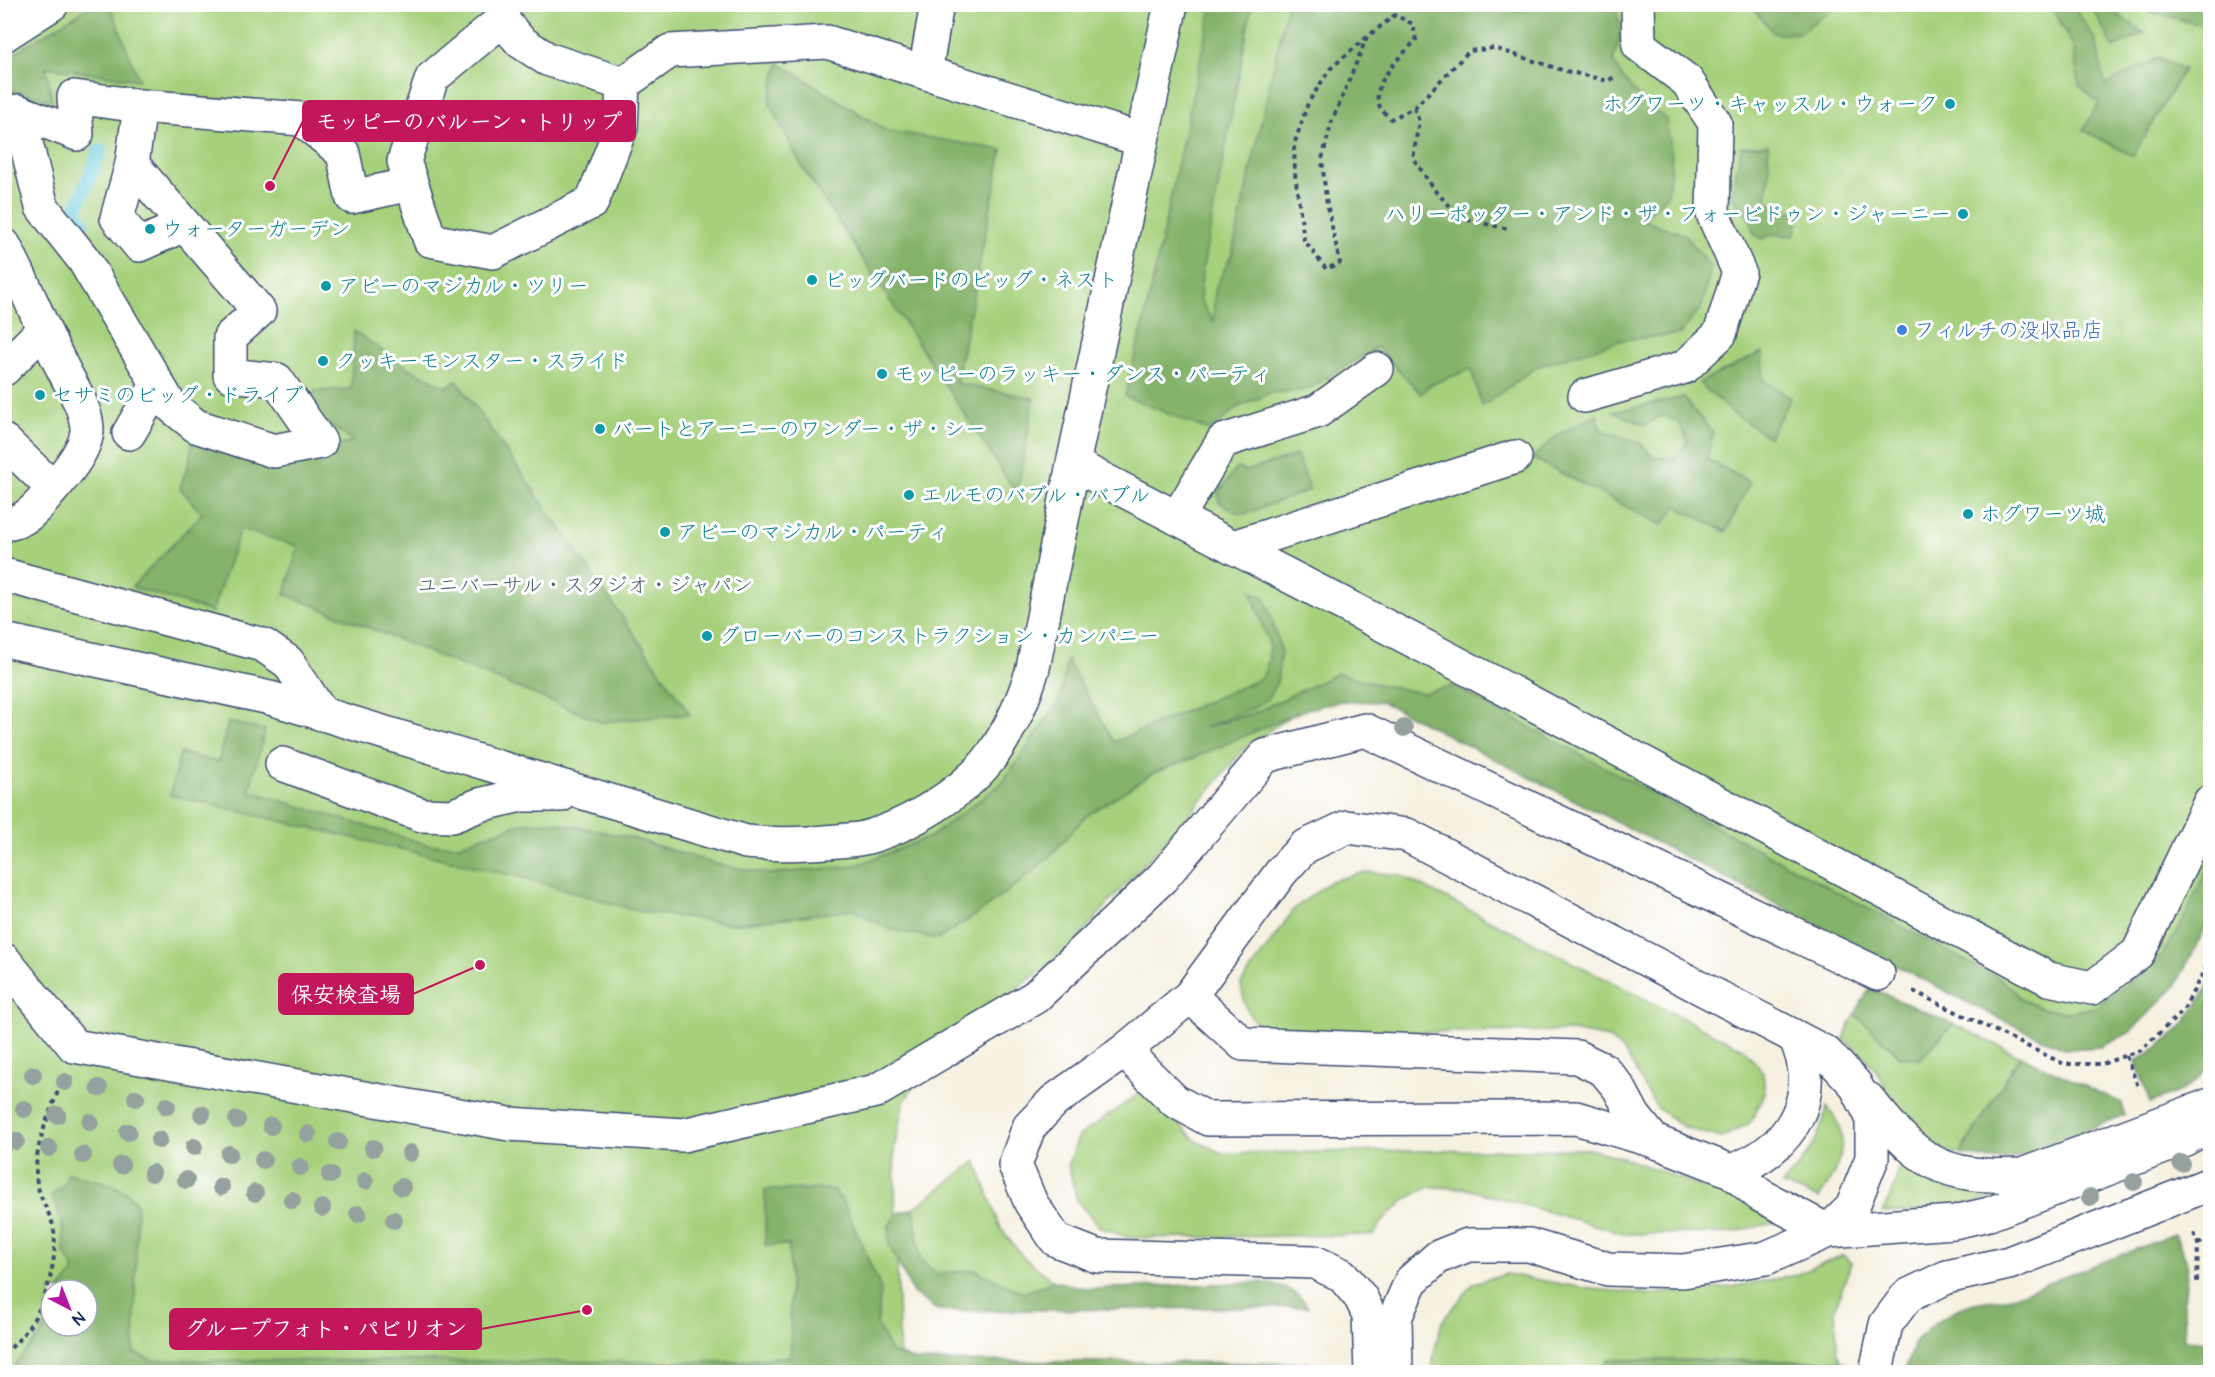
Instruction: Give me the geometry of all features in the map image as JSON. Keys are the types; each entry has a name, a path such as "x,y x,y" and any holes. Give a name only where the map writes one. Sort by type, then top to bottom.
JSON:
{"street":[{"path":"4,35 52,4"},
{"path":"925,72 937,4"},
{"path":"4,640 270,698 746,842 787,846 864,838 902,824 932,808 966,782 992,756 1023,700 1033,668 1073,464 1171,4"},
{"path":"1585,396 1685,367 1720,334 1739,272 1713,214 1715,123 1687,81 1639,45 1638,4"},
{"path":"503,12 521,42 547,59 623,84 621,127 592,202 493,252 430,240 404,161 432,78 503,12"},
{"path":"623,84 670,51 827,42 1142,140"},
{"path":"132,164 259,312 230,337 231,375 277,380 320,442 274,452 196,426 170,405 84,261 42,207 18,111 77,134 74,96 140,106 301,119 343,153 352,197 411,184"},
{"path":"140,106 132,164 117,218 139,245 184,225"},
{"path":"4,245 26,286 84,415 87,429 85,443 67,472 33,512 21,520 4,524"},
{"path":"4,369 44,329"},
{"path":"1177,518 1223,441 1318,411 1377,369"},
{"path":"129,433 157,385"},
{"path":"4,441 53,488"},
{"path":"1233,547 1515,457"},
{"path":"1073,464 1460,665 2049,979 2092,988 2138,953 2211,802"},
{"path":"4,575 263,645 288,662 322,714"},
{"path":"4,960 74,1046 509,1124 682,1135 876,1091 1035,997 1162,878 1265,756 1365,730 1878,974"},
{"path":"282,764 422,815 452,816 479,805 521,795 589,795"},
{"path":"1371,1372 1369,1314 1361,1298 1342,1275 1314,1262 1097,1256 1056,1240 1031,1203 1015,1166 1029,1127 1054,1101 1124,1051 1190,996 1282,871 1304,847 1347,827 1407,835 1826,1053 1895,1133 1920,1155 1942,1167 1970,1175 2022,1175 2211,1105"},
{"path":"1190,996 1243,1044 1577,1057 1604,1070 1619,1088 1634,1116 1654,1141"},
{"path":"1731,1171 1758,1158 1798,1119 1804,1102 1806,1084 1802,1051 1795,1037"},
{"path":"1124,1051 1176,1101 1208,1119 1576,1118 1654,1141 1731,1171 1760,1195 1828,1231"},
{"path":"1828,1231 1852,1208 1872,1158 1872,1117 1855,1084"},
{"path":"1396,1372 1395,1318 1411,1281 1438,1257 1468,1245 1529,1245 1608,1269 1683,1271 1766,1258 1828,1231 1954,1222 1989,1214 2185,1139 2211,1125"},
{"path":"1876,1372 1886,1324 1907,1296 1947,1276 2009,1263 2211,1184"}],"path":[{"path":"1367,37 1332,121 1322,159 1326,199 1340,263 1326,269 1304,240 1295,174 1294,145 1308,103 1330,69 1367,37 1395,15 1413,24 1416,40 1389,70 1378,87 1380,107 1391,119 1414,108 1469,51 1494,48 1562,70 1608,81 1620,74 1639,45"},
{"path":"1414,108 1419,122 1413,158 1436,192 1462,219 1509,229"},
{"path":"4,1354 21,1339 31,1325 42,1307 49,1285 54,1241 52,1223 42,1202 36,1177 36,1152 74,1046"},
{"path":"2198,1243 2211,1242"}],"green space":[{"name":"ユニバーサル・スタジオ・ジャパン","path":"4,5 2210,5 2210,890 2185,939 2078,1034 1397,700 1311,701 1245,748 1182,823 1072,946 930,1056 903,1104 894,1150 900,1372 5,1372"},
{"path":"92,5 110,5 139,80 46,67 52,100 7,90 5,95 5,59"},
{"path":"1212,5 1252,5 1202,272 1200,299 1213,322 1215,289 1232,254 1287,5 1613,5 1619,19 1620,32 1613,60 1620,74 1634,92 1666,120 1672,155 1668,194 1643,220 1685,235 1711,268 1702,306 1680,334 1622,340 1538,366 1482,406 1471,369 1430,385 1421,394 1377,347 1307,390 1270,393 1237,408 1210,431 1125,396 1145,317"},
{"path":"1839,5 1799,33 1775,34 1751,6"},
{"path":"2051,5 2073,5 2096,41 2105,85 2158,58 2184,69 2133,156 2083,130 2099,103 2079,85 2073,46"},
{"path":"2091,5 2103,5 2144,33 2114,48"},
{"path":"2123,5 2210,5 2210,27"},
{"path":"779,63 885,130 1002,150 956,383 1034,398 1017,494 801,165 769,102"},
{"path":"1768,144 1769,178 1766,199 1779,211 1800,211 1794,236 1774,234 1762,239 1753,233 1751,221 1732,197 1741,147"},
{"path":"354,331 410,369 446,387 457,381 690,714 602,722 285,594 298,546 240,529 212,612 132,587 202,514 180,488 189,462 192,441 280,466 353,441 314,414 314,391 351,389"},
{"path":"1762,352 1763,380 1791,398 1769,437 1734,414 1699,383"},
{"path":"1683,397 1713,433 1707,459 1750,482 1726,532 1676,506 1662,525 1532,458 1558,435 1597,414 1600,429 1642,444 1651,456 1674,459 1688,441 1679,423 1662,415 1646,425 1613,412"},
{"path":"1297,455 1310,490 1244,514 1219,502 1218,493 1237,468 1246,471"},
{"path":"1251,591 1265,598 1281,650 1277,682 1267,700 1249,710 1204,728 1256,712 1338,673 1381,685 1423,693 1453,686 2002,980 2025,1001 2044,1009 2067,1012 2096,1007 2158,960 2178,931 2210,862 2210,919 2175,987 2129,1033 2101,1047 2066,1049 1998,1018 1383,702 1342,701 1307,709 1153,773 1086,816 1051,855 1020,882 976,915 938,939 892,930 852,910 734,924 638,911 528,879 170,795 180,753 218,762 228,722 265,730 249,791 429,845 458,845 523,823 554,822 628,837 716,864 769,874 854,866 930,837 1002,783 1060,700 1067,660 1114,742 1262,678 1268,662 1270,647"},
{"path":"1366,872 1400,875 1744,1049 1763,1072 1765,1093 1750,1123 1721,1138 1684,1127 1656,1107 1626,1054 1609,1038 1571,1031 1284,1033 1264,1028 1248,1012 1241,984 1295,908 1331,881"},
{"path":"2210,982 2210,1062 2199,1079 2180,1091 2150,1103 2136,1061 2162,1044 2180,1028"},
{"path":"1870,988 1953,1024 1920,1059 1901,1057 1855,1014"},
{"path":"1855,1014 1901,1057 1920,1059 1953,1024 2020,1056 1960,1154 1941,1149 1916,1132 1897,1109 1874,1068 1843,1039"},
{"path":"2020,1056 2122,1103 2124,1115 2019,1157 1991,1160 1960,1154"},
{"path":"1143,1091 1198,1142 1222,1153 1589,1149 1624,1158 1778,1214 1778,1222 1730,1233 1626,1234 1464,1188 1429,1187 1404,1200 1373,1235 1130,1238 1100,1227 1077,1201 1068,1164 1079,1136"},
{"path":"1827,1107 1839,1124 1842,1147 1834,1173 1819,1198 1782,1185 1815,1141"},
{"path":"976,1161 1001,1229 1023,1257 1054,1281 1024,1293 975,1270 937,1274 920,1259 914,1208"},
{"path":"1899,1163 1947,1188 1983,1194 1989,1199 1955,1210 1882,1213 1895,1185"},
{"path":"67,1173 96,1180 125,1192 137,1205 134,1353 153,1360 731,1362 791,1356 789,1245 765,1245 765,1190 832,1189 843,1201 881,1289 877,1324 891,1352 917,1361 1308,1363 1308,1372 13,1372 15,1363 39,1337 99,1338 99,1278 70,1278 72,1265 64,1253 62,1224 51,1196 65,1183"},
{"path":"914,1208 920,1259 937,1274 975,1270 1024,1293 1054,1281 1090,1289 1262,1282 1294,1292 1308,1307 937,1310 913,1293 889,1245 889,1226 896,1214"},
{"path":"2175,1234 2188,1264 2184,1302 2185,1340 2210,1341 2210,1372 1907,1372 1907,1363 1915,1342 1953,1311 1974,1303 2012,1297"},
{"path":"1843,1255 1851,1263 1835,1309 1837,1349 1841,1361 1608,1360 1599,1372 1433,1372 1432,1360 1442,1321 1474,1283 1506,1274 1590,1289 1653,1294 1731,1287 1796,1275"},
{"path":"1608,1360 1841,1361 1851,1366 1851,1372 1599,1372"}],"waterway":[{"path":"83,222 75,212 100,151"}],"place":[{"name":"ホグワーツ・キャッスル・ウォーク","path":"1950,104"},
{"name":"モッピーのバルーン・トリップ","path":"270,186"},
{"name":"ハリーポッター・アンド・ザ・フォービドゥン・ジャーニー","path":"1963,214"},
{"name":"ウォーターガーデン","path":"150,229"},
{"name":"ビッグバードのビッグ・ネスト","path":"812,280"},
{"name":"アビーのマジカル・ツリー","path":"326,286"},
{"name":"フィルチの没収品店","path":"1902,330"},
{"name":"クッキーモンスター・スライド","path":"323,361"},
{"name":"モッピーのラッキー・ダンス・パーティ","path":"882,374"},
{"name":"セサミのビッグ・ドライブ","path":"40,395"},
{"name":"バートとアーニーのワンダー・ザ・シー","path":"600,429"},
{"name":"エルモのバブル・バブル","path":"909,495"},
{"name":"ホグワーツ城","path":"1968,514"},
{"name":"アビーのマジカル・パーティ","path":"665,532"},
{"name":"グローバーのコンストラクション・カンパニー","path":"707,636"},
{"name":"保安検査場","path":"480,965"},
{"name":"グループフォト・パビリオン","path":"587,1310"}]}
